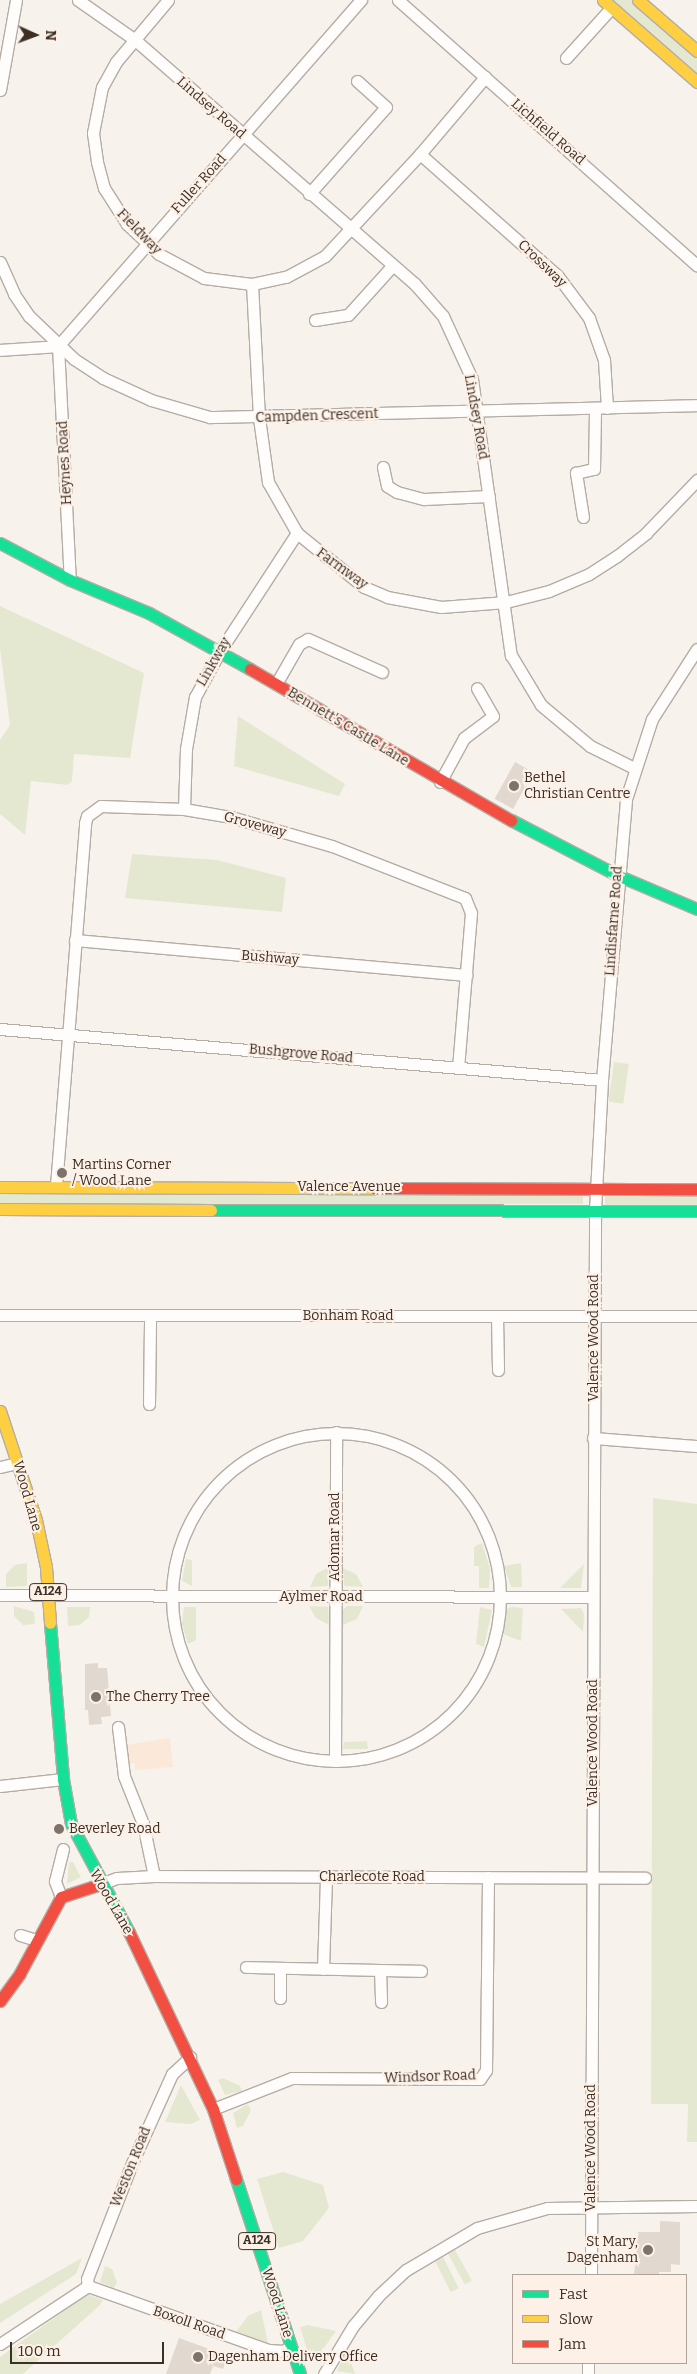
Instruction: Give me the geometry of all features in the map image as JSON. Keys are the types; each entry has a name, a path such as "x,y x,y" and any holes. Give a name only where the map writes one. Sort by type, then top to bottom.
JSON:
{"main road":[{"path":"638,0 697,51"},
{"path":"607,4 697,82"},
{"name":"Bennett's Castle Lane","path":"0,543 70,580 149,612 220,651 440,782 617,875 697,909"},
{"name":"Valence Avenue","path":"0,1186 697,1189"},
{"name":"Valence Avenue","path":"0,1209 697,1211"},
{"name":"Wood Lane","path":"0,1411 36,1520 49,1596 63,1779 71,1824 101,1884 138,1949 213,2109 300,2374"},
{"path":"0,2001 20,1973 60,1897 101,1884"}],"street":[{"path":"0,90 16,0"},
{"name":"Lindsey Road","path":"78,0 134,39 309,194 393,265 443,316 472,379 511,655 541,706 590,746 634,768"},
{"name":"Fieldway","path":"168,0 134,39 102,87 94,132 104,188 127,224 147,244 191,273 224,283 252,284 286,277 309,267 351,230 420,154 485,77"},
{"name":"Fuller Road","path":"58,346 361,0"},
{"name":"Lichfield Road","path":"398,0 697,265"},
{"path":"566,58 607,4"},
{"path":"309,194 386,107 357,81"},
{"name":"Crossway","path":"420,154 557,276 589,318 604,360 607,408"},
{"name":"Campden Crescent","path":"0,262 14,294 58,346 103,378 151,400 210,417 259,418 697,405"},
{"path":"315,320 348,315 393,265"},
{"name":"Farmway","path":"252,284 259,418 268,482 297,534 342,572 387,597 441,607 502,602 549,591 590,574 646,534 697,480"},
{"path":"0,350 58,346"},
{"name":"Heynes Road","path":"58,346 70,580"},
{"path":"583,517 576,474 594,469 594,409"},
{"path":"383,467 387,486 397,492 424,499 489,496"},
{"name":"Linkway","path":"184,809 189,718 195,697 220,651 297,534"},
{"path":"276,684 299,644 308,640 382,672"},
{"name":"Lindisfarne Road","path":"595,1210 602,1080 617,875 634,768 652,719 697,649"},
{"path":"440,782 464,738 493,716 477,688"},
{"name":"Groveway","path":"56,1186 66,1034 87,816 101,806 184,809 231,817 332,846 464,898 471,913 458,1067"},
{"name":"Bushway","path":"75,940 466,975"},
{"name":"Bushgrove Road","path":"0,1029 602,1080"},
{"name":"Valence Wood Road","path":"590,2274 595,1210"},
{"name":"Bonham Road","path":"0,1315 150,1317 697,1316"},
{"path":"497,1316 498,1370"},
{"path":"149,1404 150,1317"},
{"path":"336,1432 394,1443 445,1474 471,1504 490,1539 500,1598 489,1656 470,1691 451,1714 428,1733 393,1751 335,1761 272,1748 220,1713 184,1659 172,1596 183,1538 213,1488 243,1461 278,1443 336,1432"},
{"name":"Adomar Road","path":"335,1761 336,1432"},
{"path":"593,1438 697,1446"},
{"path":"0,1467 18,1463"},
{"name":"Aylmer Road","path":"0,1595 335,1598 593,1597"},
{"path":"118,1727 124,1776 143,1824 154,1876"},
{"path":"0,1786 63,1779"},
{"path":"60,1897 55,1881 63,1849"},
{"name":"Charlecote Road","path":"101,1884 117,1878 154,1876 645,1878"},
{"path":"323,1969 326,1877"},
{"name":"Windsor Road","path":"213,2109 292,2078 480,2079 486,2070 488,1877"},
{"path":"20,1934 36,1940"},
{"path":"246,1967 421,1971"},
{"path":"280,1968 280,1998"},
{"path":"380,1970 381,2002"},
{"name":"Weston Road","path":"88,2286 87,2280 132,2163 172,2074 190,2057"},
{"path":"324,2374 353,2326 378,2296 406,2270 440,2247 477,2228 513,2216 547,2208 697,2206"},
{"path":"0,2344 88,2286"},
{"name":"Boxoll Road","path":"88,2286 269,2350 283,2352 291,2347"}],"shaded area":[{"path":"170,1738 173,1767 135,1770 135,1763 128,1763 126,1745"}],"green space":[{"path":"613,0 632,0 697,57 697,74"},
{"path":"0,606 144,673 130,758 74,754 72,781 68,785 31,781 25,835 0,814 0,740 10,725 0,649"},
{"path":"238,716 345,784 339,796 234,766"},
{"path":"132,854 217,860 286,878 282,912 125,898"},
{"path":"614,1062 629,1064 623,1104 608,1102"},
{"path":"0,1192 583,1192 583,1204 0,1204"},
{"path":"605,1194 697,1194 697,1206 605,1206"},
{"path":"653,1498 697,1504 697,2142 687,2142 688,2104 651,2104"},
{"path":"482,1543 490,1569 489,1588 479,1588 479,1566 474,1566 474,1547"},
{"path":"186,1559 192,1560 192,1586 182,1581"},
{"path":"27,1563 27,1586 6,1587 6,1574 15,1565"},
{"path":"521,1563 522,1587 511,1587 504,1566"},
{"path":"584,1564 581,1588 560,1588"},
{"path":"328,1567 328,1586 310,1587 316,1574"},
{"path":"343,1568 356,1574 363,1587 344,1586"},
{"path":"14,1606 34,1612 35,1624 23,1625 14,1616"},
{"path":"309,1606 328,1607 329,1625 316,1618"},
{"path":"347,1606 363,1606 357,1619 343,1625 343,1610"},
{"path":"67,1607 90,1607 89,1617 80,1625 68,1626"},
{"path":"184,1607 196,1607 196,1640 188,1644 182,1624"},
{"path":"480,1607 492,1610 484,1647 476,1644"},
{"path":"512,1607 523,1608 521,1641 503,1634 507,1609"},
{"path":"581,1608 584,1614 583,1632 561,1609"},
{"path":"367,1741 368,1749 343,1749 344,1742"},
{"path":"69,1862 73,1862 81,1877 67,1884"},
{"path":"223,2078 240,2086 242,2091 225,2095 218,2080"},
{"path":"181,2085 200,2120 190,2124 165,2122"},
{"path":"248,2104 251,2110 243,2126 237,2128 233,2113"},
{"path":"283,2172 323,2185 329,2208 303,2241 279,2248 257,2179"},
{"path":"455,2250 472,2281 465,2284 448,2254"},
{"path":"443,2257 459,2288 451,2292 435,2261"},
{"path":"82,2258 76,2274 0,2323 0,2304"},
{"path":"105,2266 112,2269 117,2282 114,2288 100,2282"},
{"path":"87,2294 103,2300 99,2306 23,2374 0,2374 0,2357"},
{"path":"261,2310 268,2343 235,2333 248,2316"},
{"path":"308,2325 336,2331 316,2359 309,2356 300,2327"},
{"path":"345,2353 348,2354 355,2374 337,2371"}],"building":[{"name":"Bethel Christian Centre","path":"515,762 533,772 513,809 495,799"},
{"name":"The Cherry Tree","path":"98,1663 98,1668 107,1668 111,1716 101,1717 102,1724 89,1725 88,1710 85,1710 85,1664"},
{"path":"660,2221 680,2222 680,2265 671,2264 671,2272 634,2274 638,2232 660,2232"},
{"name":"Dagenham Delivery Office","path":"179,2338 223,2354 227,2358 223,2369 213,2366 210,2374 166,2374"}],"traffic: fast":[{"path":"0,543 70,580 149,613 250,669"},
{"path":"511,820 617,875 697,909"},
{"path":"211,1210 697,1211"},
{"path":"50,1623 63,1779 71,1824 129,1932"},
{"path":"236,2179 300,2374"}],"traffic: slow":[{"path":"603,0 697,82"},
{"path":"638,0 697,51"},
{"path":"0,1187 374,1188"},
{"path":"0,1209 211,1210"},
{"path":"0,1411 36,1520 46,1567 50,1623"}],"traffic: jam":[{"path":"250,669 511,820"},
{"path":"374,1188 697,1189"},
{"path":"0,2001 20,1973 61,1897 101,1884"},
{"path":"129,1932 213,2109 236,2179"}],"place":[{"name":"Bethel Christian Centre","path":"514,786"},
{"name":"Martins Corner / Wood Lane","path":"62,1173"},
{"name":"The Cherry Tree","path":"96,1697"},
{"name":"Beverley Road","path":"59,1829"},
{"name":"St Mary, Dagenham","path":"648,2250"},
{"name":"Dagenham Delivery Office","path":"198,2357"}]}
